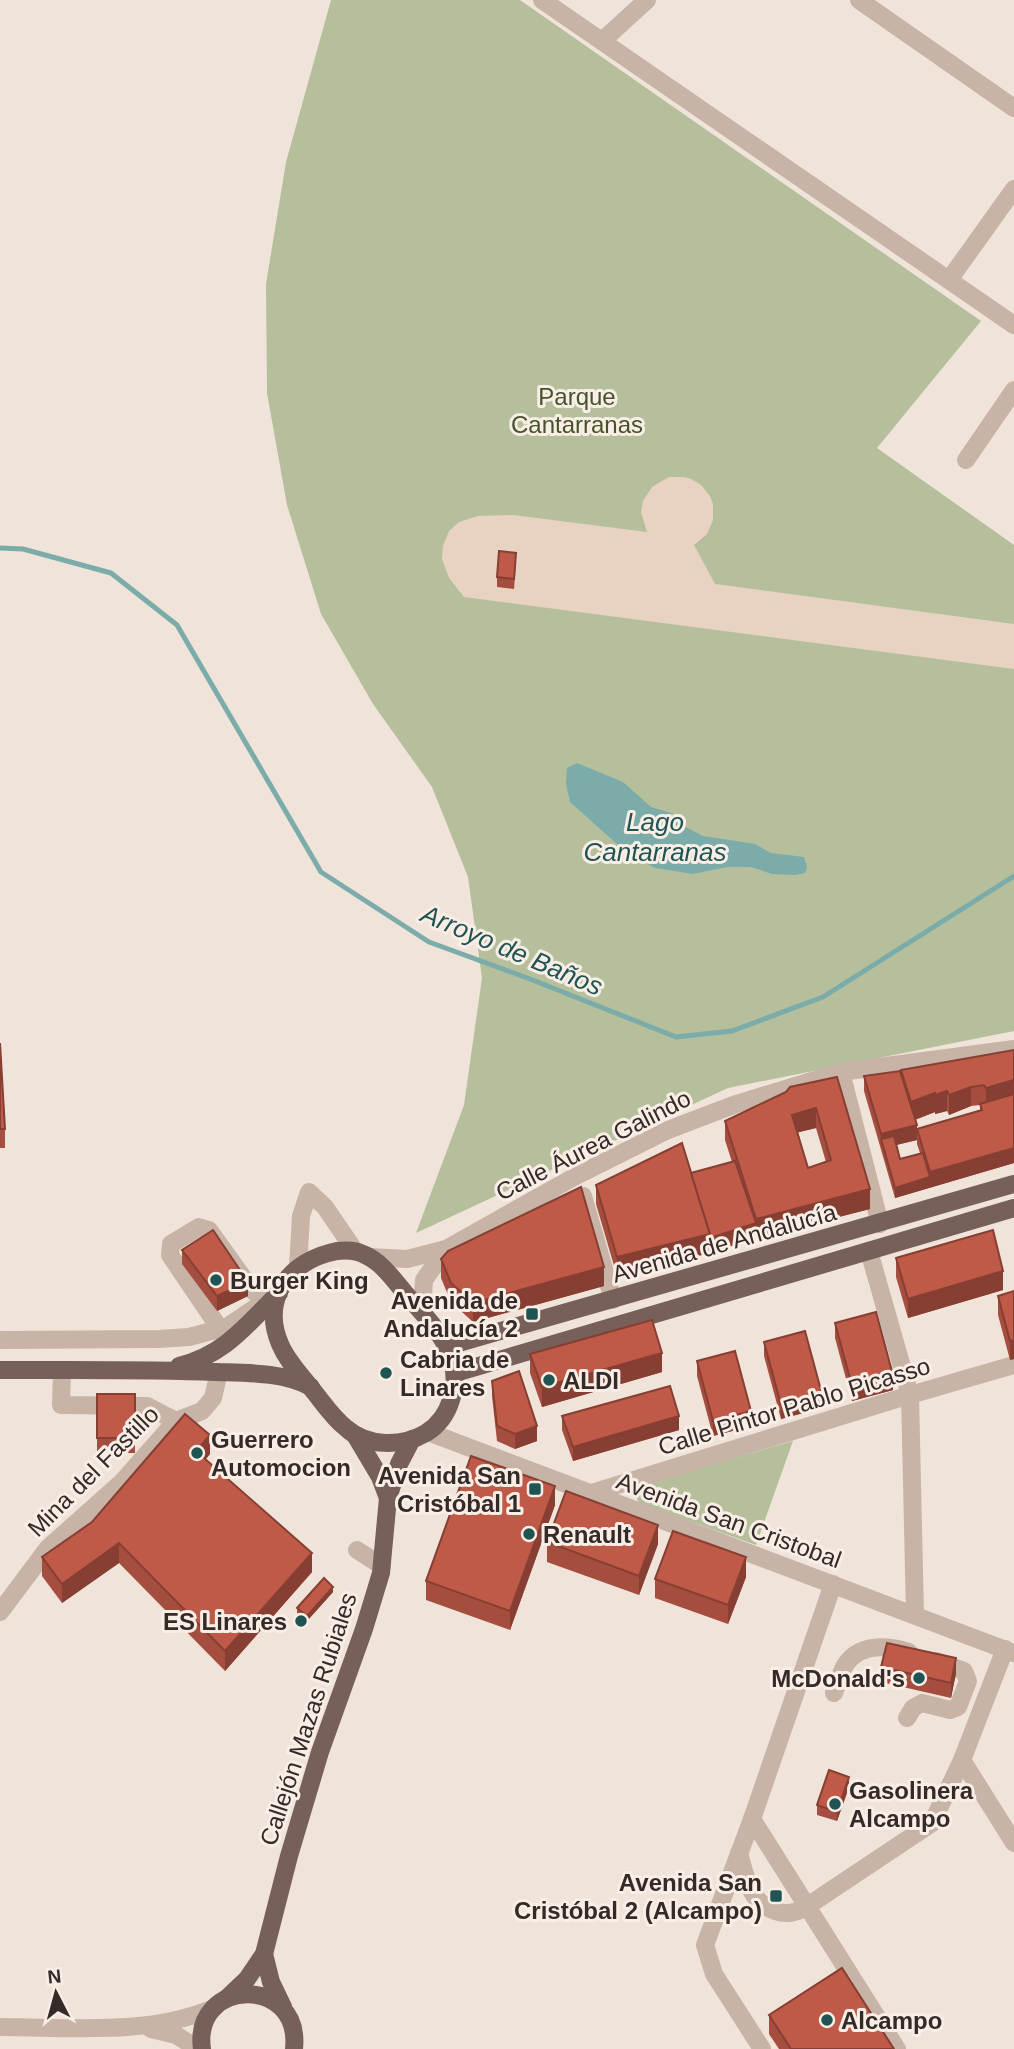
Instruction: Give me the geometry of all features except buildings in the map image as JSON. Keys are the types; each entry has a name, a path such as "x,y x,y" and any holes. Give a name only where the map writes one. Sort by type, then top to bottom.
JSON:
{"main road":[{"name":"Avenida de Andalucía","path":"448,1346 1014,1184"},
{"name":"Avenida de Andalucía","path":"455,1373 1014,1208"},
{"path":"163,1369 194,1362 217,1351 298,1267 320,1255 337,1251 362,1254 387,1272 448,1346 455,1373 455,1388 442,1419 420,1436 383,1443 355,1435"},
{"path":"273,1295 279,1342 285,1354 337,1420 355,1435 380,1477 388,1498"},
{"path":"0,1370 163,1369 219,1372 281,1377 310,1387"},
{"name":"Callejón Mazas Rubiales","path":"264,1954 320,1752 364,1629 382,1566 388,1498 399,1464 420,1436"},
{"path":"200,2049 203,2026 220,2003 247,1979 264,1954"},
{"path":"264,1954 271,1982 284,2011 309,2049"},
{"path":"220,2003 240,1994 258,1994 270,1999 284,2011"},
{"path":"293,2027 294,2049"}],"street":[{"path":"542,0 1014,325"},
{"path":"602,41 647,0"},
{"path":"859,0 1014,108"},
{"path":"949,280 1014,189"},
{"path":"965,460 1007,410 1014,390"},
{"name":"Calle Áurea Galindo","path":"446,1249 576,1176 668,1130 736,1104 841,1072 1014,1049"},
{"path":"841,1072 880,1224"},
{"path":"576,1176 613,1300"},
{"path":"298,1267 301,1216 309,1192 325,1207 362,1254 407,1259 446,1249"},
{"path":"220,1329 170,1255 171,1244 199,1227 209,1230 251,1290 259,1296 273,1295"},
{"path":"422,1312 424,1280 446,1249"},
{"path":"869,1251 909,1395 915,1615"},
{"path":"0,1340 159,1339 188,1336 220,1329 241,1319 273,1295"},
{"name":"Calle Pintor Pablo Picasso","path":"588,1494 909,1395 1014,1366"},
{"path":"62,1370 61,1405 147,1406 176,1421"},
{"name":"Mina del Fastillo","path":"0,1612 48,1548 122,1482 176,1421 202,1411 213,1398 219,1372"},
{"name":"Avenida San Cristobal","path":"420,1436 588,1494 1010,1651"},
{"path":"357,1550 382,1566"},
{"path":"762,2049 714,1974 705,1945 752,1819 832,1584"},
{"path":"834,1693 850,1658 873,1647 889,1646 964,1671 968,1682 958,1707 950,1710 922,1703 913,1707 906,1718"},
{"path":"739,1853 757,1902 781,1913 796,1913 932,1823 1010,1651"},
{"path":"962,1760 1014,1843"},
{"path":"752,1819 897,2049"},
{"path":"0,2027 144,2027 184,2020 220,2003"},
{"path":"144,2027 176,2035 200,2049"}],"green space":[{"name":"Parque Cantarranas","path":"331,0 520,0 981,321 877,448 1014,545 1014,1031 728,1088 416,1233 464,1105 482,978 468,877 432,787 373,704 321,614 287,505 267,393 266,284 286,162"},
{"path":"793,1441 756,1545 639,1503 633,1491 641,1485"}],"shaded area":[{"path":"669,477 691,479 701,485 710,496 713,520 707,534 694,545 715,584 1014,624 1014,669 464,597 449,578 442,559 443,546 449,531 459,522 478,516 513,515 647,532 641,512 643,501 652,487"}],"water":[{"name":"Lago Cantarranas","path":"577,763 623,782 651,807 671,813 684,826 703,836 755,844 771,853 804,857 807,867 805,873 772,874 751,867 727,867 693,874 655,868 627,853 570,802 566,784 567,768"}],"waterway":[{"name":"Arroyo de Baños","path":"0,548 23,549 111,573 177,625 321,872 429,942 676,1037 732,1031 823,997 1014,876"}],"place":[{"name":"Burger King","path":"216,1280"},
{"name":"Avenida de Andalucía 2","path":"532,1314"},
{"name":"Cabria de Linares","path":"386,1373"},
{"name":"ALDI","path":"549,1380"},
{"name":"Guerrero Automocion","path":"197,1453"},
{"name":"Avenida San Cristóbal 1","path":"535,1489"},
{"name":"Renault","path":"529,1534"},
{"name":"ES Linares","path":"301,1621"},
{"name":"McDonald's","path":"919,1678"},
{"name":"Gasolinera Alcampo","path":"835,1804"},
{"name":"Avenida San Cristóbal 2 (Alcampo)","path":"776,1896"},
{"name":"Alcampo","path":"827,2020"}]}
